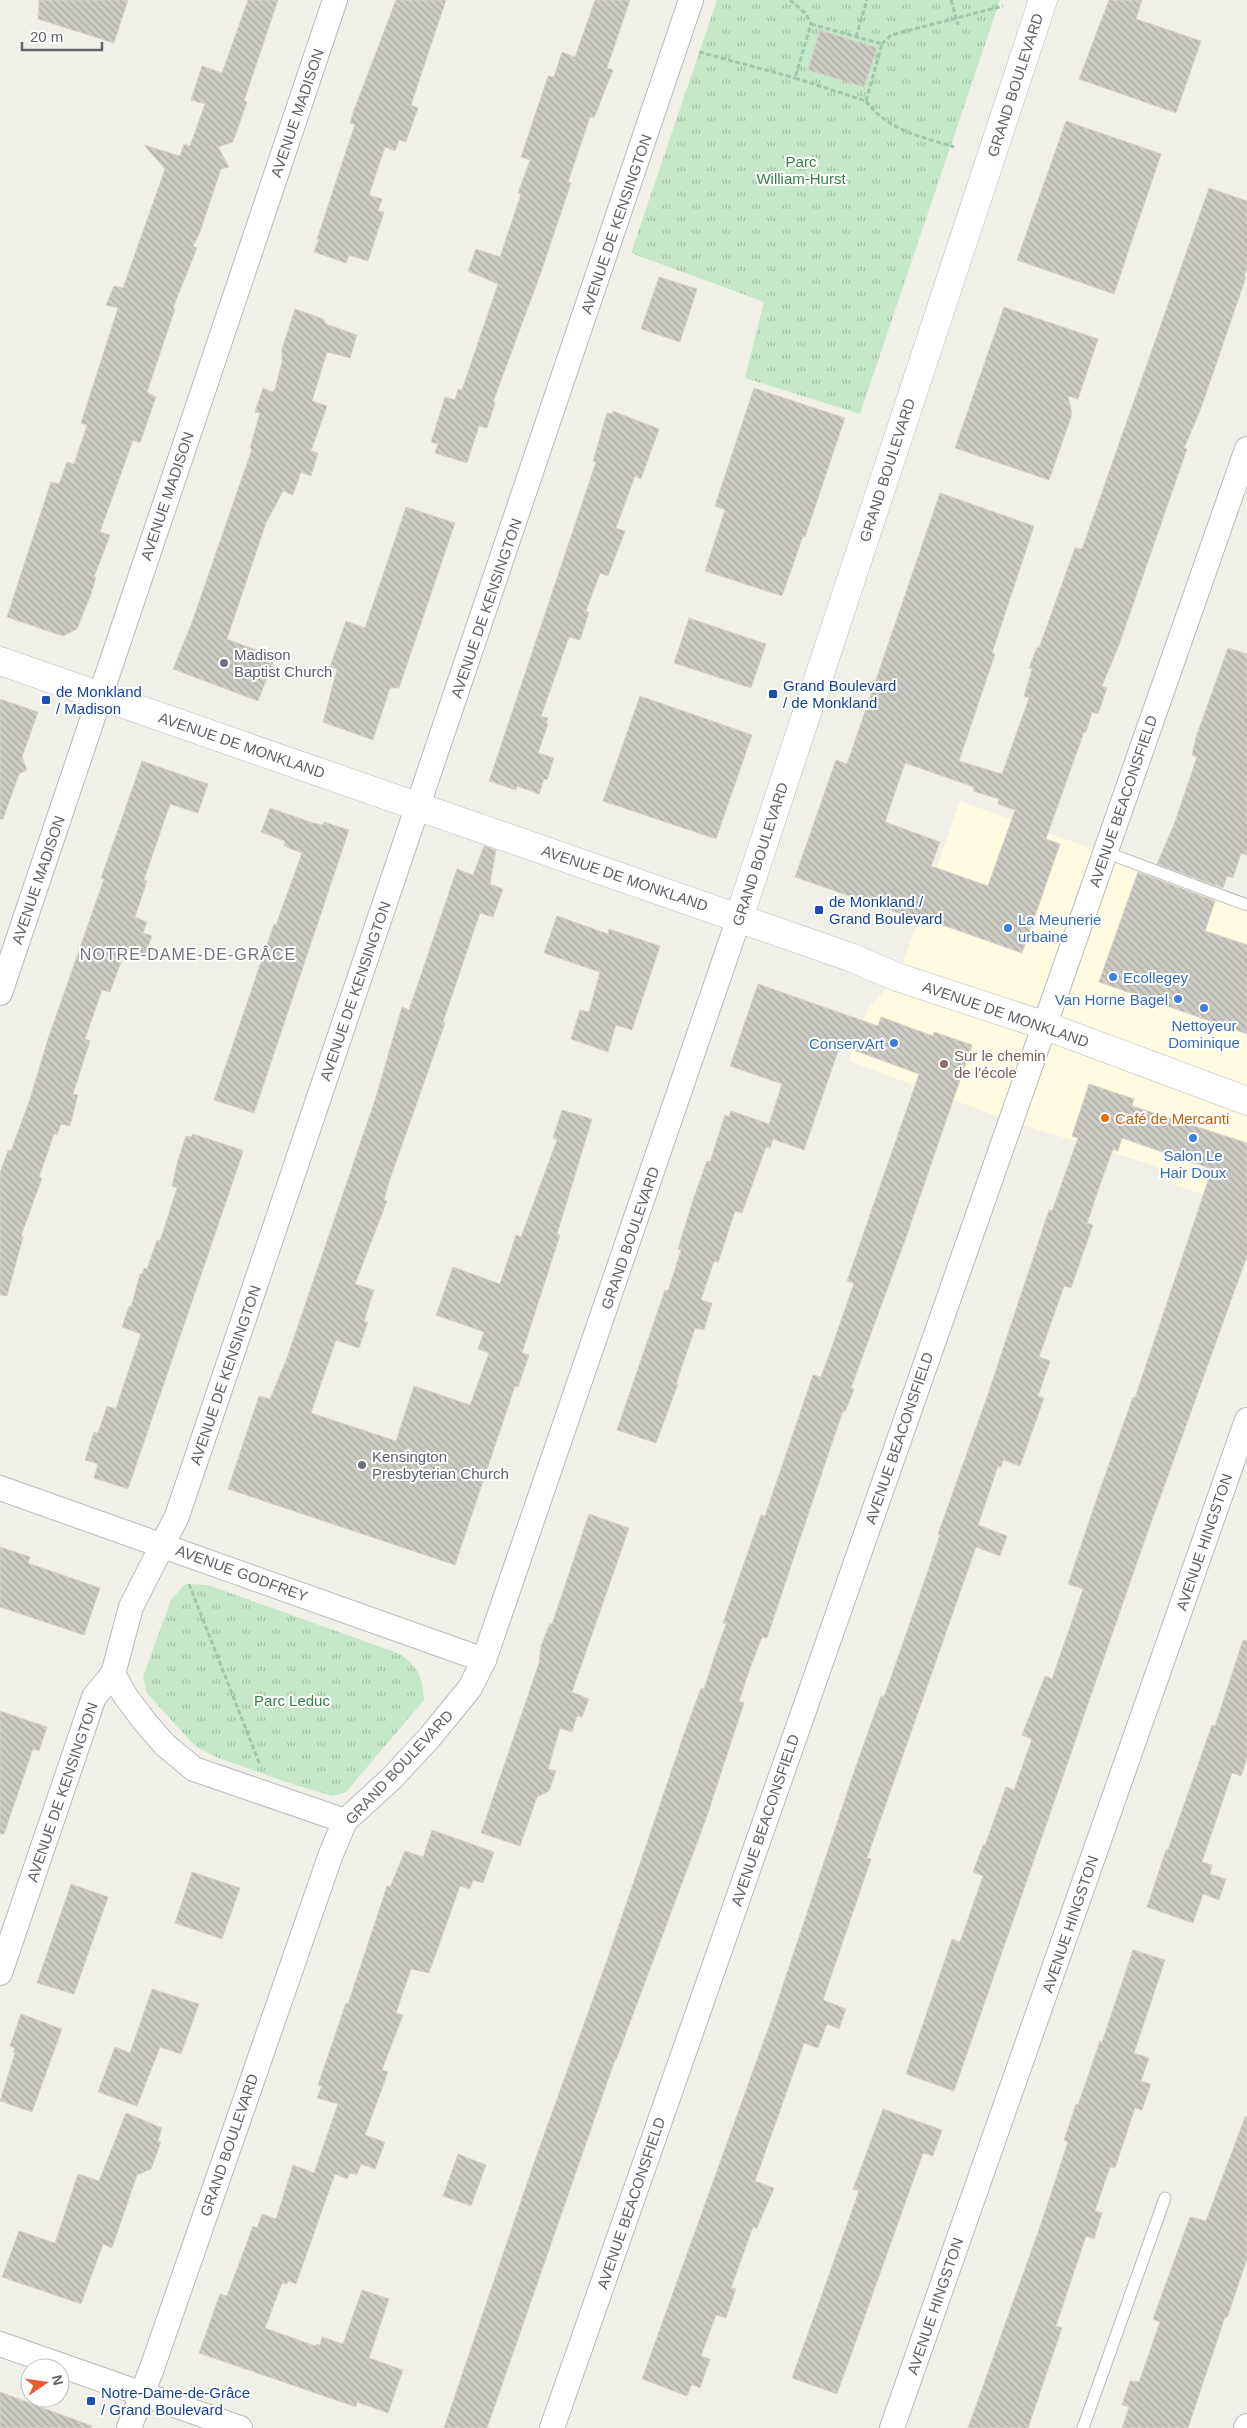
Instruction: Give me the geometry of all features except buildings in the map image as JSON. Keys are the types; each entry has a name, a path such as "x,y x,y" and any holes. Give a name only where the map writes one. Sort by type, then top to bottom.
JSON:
{"street":[{"name":"AVENUE MADISON","path":"0,993 335,0"},
{"name":"AVENUE DE KENSINGTON","path":"0,1973 94,1697 113,1674 131,1607 164,1545 180,1506 691,0"},
{"name":"GRAND BOULEVARD","path":"129,2428 331,1854 346,1821 391,1779 430,1737 470,1688 484,1660 740,918 1043,0"},
{"name":"AVENUE BEACONSFIELD","path":"552,2428 1043,1025 1247,449"},
{"name":"AVENUE DE MONKLAND","path":"0,661 740,918 898,976 1043,1025 1247,1101"},
{"name":"AVENUE HINGSTON","path":"892,2428 1247,1420"},
{"name":"AVENUE GODFREY","path":"0,1488 484,1660"},
{"path":"113,1674 144,1722 165,1745 194,1768 346,1821"},
{"path":"0,2344 240,2428"}],"lane":[{"path":"1105,852 1247,905"},
{"path":"1083,2428 1166,2198"}],"path":[{"path":"790,0 806,14 811,24 795,78"},
{"path":"856,37 867,0"},
{"path":"950,0 958,25"},
{"path":"866,101 882,44 891,35 1003,6"},
{"path":"811,24 882,44"},
{"path":"699,52 795,78 866,101 875,114 891,126 954,148"},
{"path":"189,1584 261,1767"}],"shaded area":[{"path":"960,801 1247,905 1247,1210 1176,1185 1156,1166 1010,1121 849,1061 868,1008 898,977"}],"green space":[{"name":"Parc William-Hurst","path":"717,0 1000,0 860,414 745,378 764,302 631,253"},
{"name":"Parc Leduc","path":"185,1584 208,1585 400,1654 418,1673 421,1679 424,1700 346,1792 333,1796 295,1785 216,1757 196,1747 147,1693 143,1677 171,1600"}],"place":[{"name":"Madison Baptist Church","path":"224,663"},
{"name":"Grand Boulevard / de Monkland","path":"773,694"},
{"name":"de Monkland / Madison","path":"46,700"},
{"name":"de Monkland / Grand Boulevard","path":"819,910"},
{"name":"La Meunerie urbaine","path":"1008,928"},
{"name":"Ecollegey","path":"1113,977"},
{"name":"Van Horne Bagel","path":"1178,999"},
{"name":"Nettoyeur Dominique","path":"1204,1008"},
{"name":"ConservArt","path":"894,1043"},
{"name":"Sur le chemin de l'école","path":"944,1064"},
{"name":"Café de Mercanti","path":"1105,1118"},
{"name":"Salon Le Hair Doux","path":"1193,1138"},
{"name":"Kensington Presbyterian Church","path":"362,1465"},
{"name":"Notre-Dame-de-Grâce / Grand Boulevard","path":"91,2401"}],"district":[{"name":"NOTRE-DAME-DE-GRÂCE","path":"188,954"}]}
